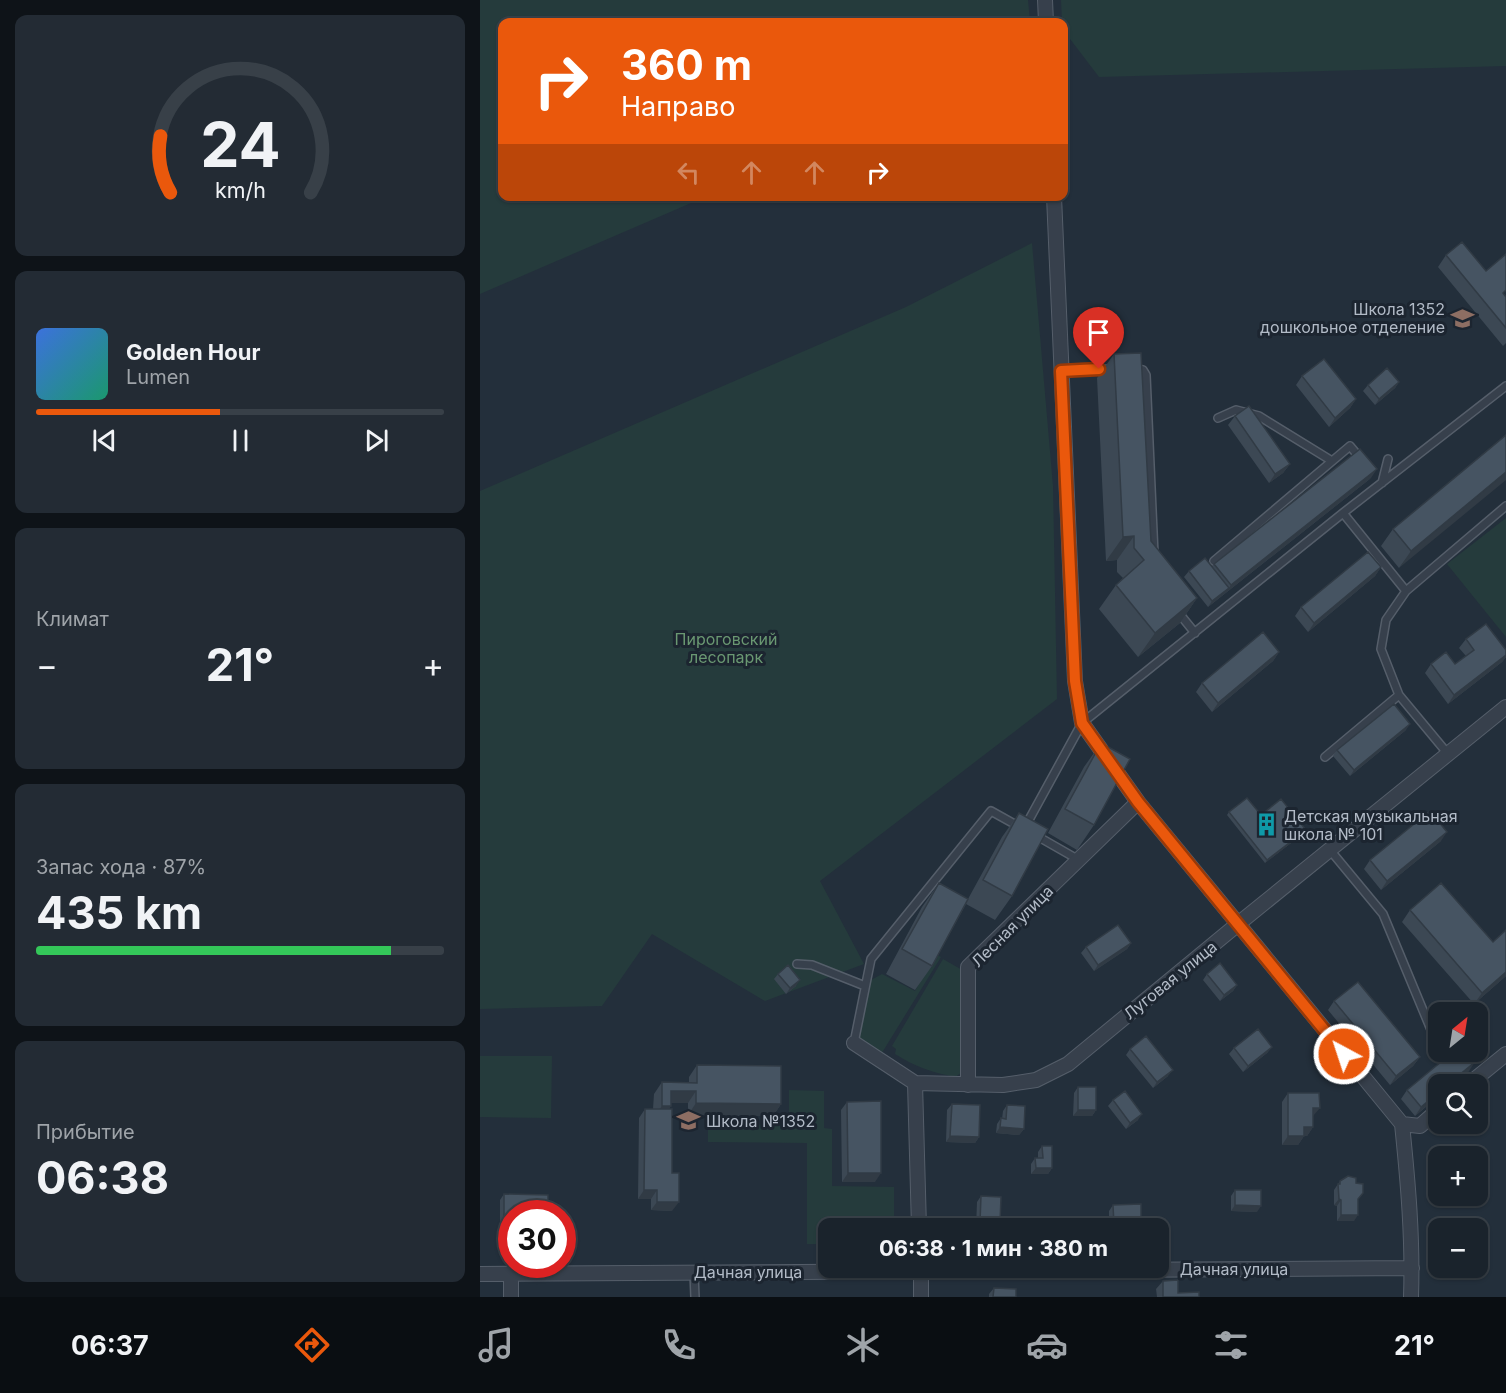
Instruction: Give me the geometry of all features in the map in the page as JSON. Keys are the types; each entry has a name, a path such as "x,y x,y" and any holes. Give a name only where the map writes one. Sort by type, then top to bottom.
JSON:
{"street":[{"path":"1046,0 1046,18"},
{"path":"1054,201 1075,681 1082,723 1138,802 1402,1124 1408,1181 1412,1297"},
{"name":"Луговая улица","path":"915,1083 1003,1085 1036,1080 1068,1064 1506,707"},
{"name":"Лесная улица","path":"968,1085 968,967 1138,802"},
{"path":"854,1042 915,1083 920,1218"},
{"path":"1481,1074 1506,1054"},
{"path":"1402,1124 1420,1126 1428,1119"},
{"name":"Дачная улица","path":"1169,1268 1412,1268"},
{"name":"Дачная улица","path":"576,1273 818,1270"},
{"name":"Дачная улица","path":"480,1274 498,1274"},
{"path":"511,1278 512,1297"},
{"path":"921,1278 921,1297"}],"lane":[{"path":"1126,368 1143,370 1146,375 1155,565"},
{"path":"1061,371 1115,369"},
{"path":"1024,829 1082,723 1343,513 1506,386"},
{"path":"1218,417 1236,410 1259,416 1332,461"},
{"path":"1214,561 1350,446 1362,460"},
{"path":"1382,483 1388,459"},
{"path":"1375,475 1382,483"},
{"path":"1448,754 1399,695 1381,649 1386,620 1406,591 1506,506"},
{"path":"1343,513 1406,591"},
{"path":"1173,605 1195,633"},
{"path":"1325,757 1399,695"},
{"path":"854,1042 871,959 991,811 1079,860"},
{"path":"1330,850 1383,914 1428,1022"},
{"path":"797,964 812,965 865,986"},
{"path":"694,1272 695,1297"}],"green space":[{"path":"480,0 1028,0 1030,18 498,18 498,201 696,201 480,294"},
{"path":"1061,0 1506,0 1506,66 1099,77 1068,36 1068,18 1062,18"},
{"name":"Пироговский лесопарк","path":"1032,243 1053,486 1057,699 820,881 864,964 765,1001 652,934 602,1006 480,1009 480,491 906,307"},
{"path":"1506,518 1506,637 1447,564"},
{"path":"935,954 941,957 880,1056 857,1041 871,980 882,974 915,991"},
{"path":"943,959 964,971 960,1043 963,1060 961,1073 955,1077 931,1071 910,1062 895,1054 896,1049 892,1046"},
{"path":"480,1056 552,1056 551,1118 480,1117"},
{"path":"789,1090 824,1091 824,1128 832,1129 832,1186 894,1187 894,1218 818,1218 818,1244 807,1244 807,1143 708,1142 708,1124 789,1125"}],"building":[{"path":"1462,242 1486,271 1506,254 1506,290 1503,293 1506,297 1506,328 1446,255"},
{"path":"1141,353 1151,541 1197,598 1155,633 1116,585 1144,560 1134,548 1134,536 1123,537 1114,354"},
{"path":"1324,359 1356,399 1335,418 1302,376"},
{"path":"1387,368 1399,382 1379,399 1368,385"},
{"path":"1249,406 1290,464 1275,474 1235,416"},
{"path":"1506,435 1506,472 1411,551 1393,529"},
{"path":"1360,449 1377,469 1231,585 1214,564"},
{"path":"1368,552 1381,567 1314,623 1301,607"},
{"path":"1205,558 1229,588 1212,601 1189,571"},
{"path":"1486,624 1506,650 1506,655 1454,695 1431,664 1446,652 1455,664 1474,650 1466,639"},
{"path":"1263,632 1279,652 1218,703 1202,683"},
{"path":"1394,704 1410,724 1354,770 1337,750"},
{"path":"1101,743 1130,759 1094,825 1065,809"},
{"name":"Детская музыкальная школа № 101","path":"1247,798 1261,815 1281,799 1306,830 1267,860 1229,812"},
{"path":"1430,811 1447,832 1387,881 1370,860"},
{"path":"1019,813 1048,829 1012,896 983,880"},
{"path":"939,883 968,899 932,966 902,949"},
{"path":"1441,883 1493,942 1506,930 1506,972 1482,993 1410,910"},
{"path":"1118,925 1131,943 1098,965 1086,947"},
{"path":"1220,963 1237,985 1224,995 1207,974"},
{"path":"788,965 800,980 790,988 778,974"},
{"path":"1358,982 1420,1057 1396,1076 1334,1001"},
{"path":"1258,1029 1272,1047 1248,1066 1234,1048"},
{"path":"1146,1036 1173,1070 1157,1082 1130,1049"},
{"path":"1441,1062 1475,1062 1460,1074 1428,1074 1428,1101 1421,1107 1407,1090"},
{"path":"697,1065 781,1066 781,1104 696,1103 696,1091 671,1091 671,1106 662,1106 662,1082 697,1083"},
{"path":"1078,1087 1096,1087 1096,1110 1078,1110"},
{"path":"1125,1091 1142,1114 1130,1123 1113,1100"},
{"path":"1288,1093 1319,1093 1320,1108 1313,1108 1313,1127 1304,1127 1304,1136 1288,1136"},
{"path":"881,1101 881,1173 848,1173 847,1102"},
{"path":"952,1104 980,1105 979,1137 950,1136"},
{"path":"1007,1105 1025,1106 1024,1129 1000,1127 1001,1118 1006,1119"},
{"path":"645,1109 672,1109 672,1173 679,1173 679,1202 657,1202 657,1190 644,1190"},
{"path":"1042,1146 1052,1146 1052,1168 1036,1168 1035,1158 1043,1158"},
{"path":"1348,1176 1356,1178 1356,1183 1363,1184 1363,1193 1358,1199 1358,1215 1341,1215 1338,1184"},
{"path":"1235,1190 1261,1190 1261,1206 1235,1205"},
{"path":"504,1194 548,1195 548,1200 504,1200"},
{"path":"981,1196 1001,1197 1000,1218 980,1218"},
{"path":"1141,1204 1141,1218 1114,1218 1113,1205"},
{"path":"1178,1280 1178,1293 1199,1292 1199,1297 1163,1297 1163,1281"},
{"path":"994,1288 1016,1289 1016,1297 993,1297"}],"place":[{"name":"Школа 1352 дошкольное отделение","path":"1463,318"},
{"name":"Детская музыкальная школа № 101","path":"1266,825"},
{"name":"Школа №1352","path":"688,1121"}],"route":[{"path":"1099,369 1061,371 1075,681 1082,723 1138,802 1344,1054"}]}
